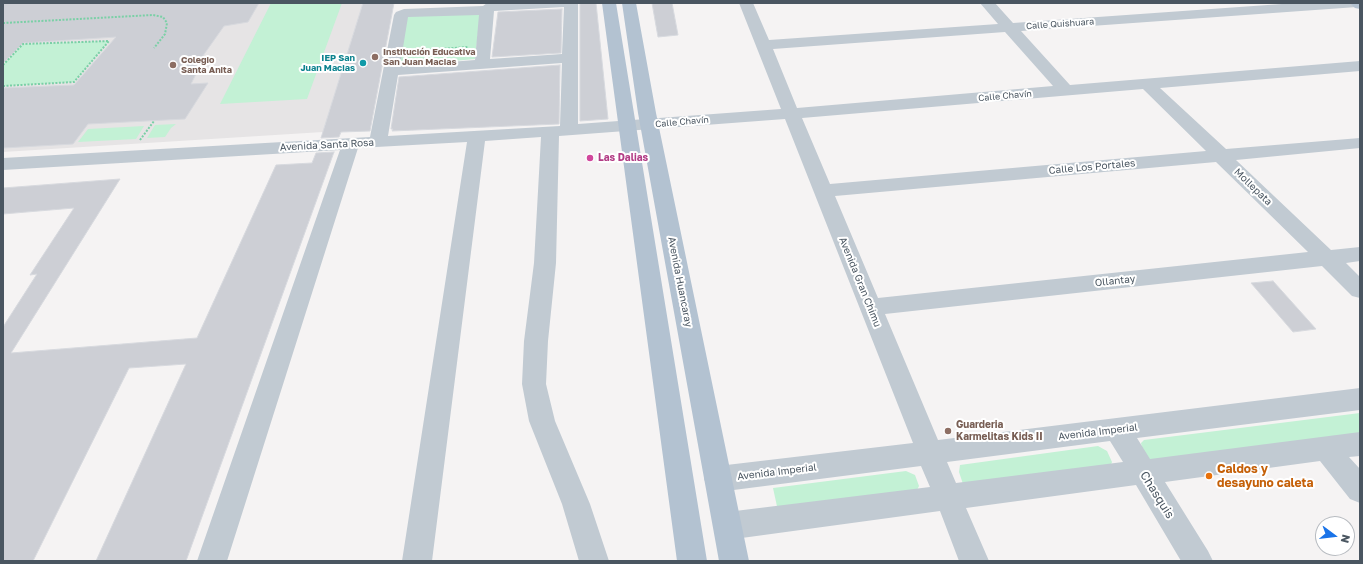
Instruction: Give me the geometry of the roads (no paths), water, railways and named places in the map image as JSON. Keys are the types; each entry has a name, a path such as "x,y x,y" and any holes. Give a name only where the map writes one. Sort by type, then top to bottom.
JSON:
{"main road":[{"path":"609,3 626,127 692,561"},
{"name":"Avenida Huancaray","path":"629,3 650,125 734,561"}],"street":[{"path":"378,142 402,15 404,13 486,10 492,6 562,3"},
{"path":"571,3 570,58 560,131 536,341 534,384 542,421 576,504 594,561"},
{"name":"Avenida Gran Chimu","path":"746,3 974,561"},
{"path":"987,3 1066,90"},
{"name":"Calle Quishuara","path":"763,45 1357,3"},
{"path":"482,65 486,10"},
{"path":"391,71 570,58"},
{"name":"Calle Chavín","path":"650,125 1360,66"},
{"name":"Mollepata","path":"1147,84 1360,290"},
{"name":"Avenida Santa Rosa","path":"3,164 650,125"},
{"path":"417,561 477,136"},
{"path":"212,561 351,143"},
{"name":"Calle Los Portales","path":"823,191 1360,143"},
{"name":"Ollantay","path":"870,307 1360,254"},
{"name":"Avenida Imperial","path":"718,479 1360,399"},
{"name":"Chasquis","path":"1117,429 1198,561"},
{"path":"727,526 1360,444"},
{"path":"1326,449 1360,490"}],"place":[{"name":"Institución Educativa San Juan Macias","path":"375,57"},
{"name":"IEP San Juan Macias","path":"363,63"},
{"name":"Colegio Santa Anita","path":"173,65"},
{"name":"Las Dalias","path":"590,158"},
{"name":"Guarderia Karmelitas Kids II","path":"948,431"},
{"name":"Caldos y desayuno caleta","path":"1209,476"}]}
